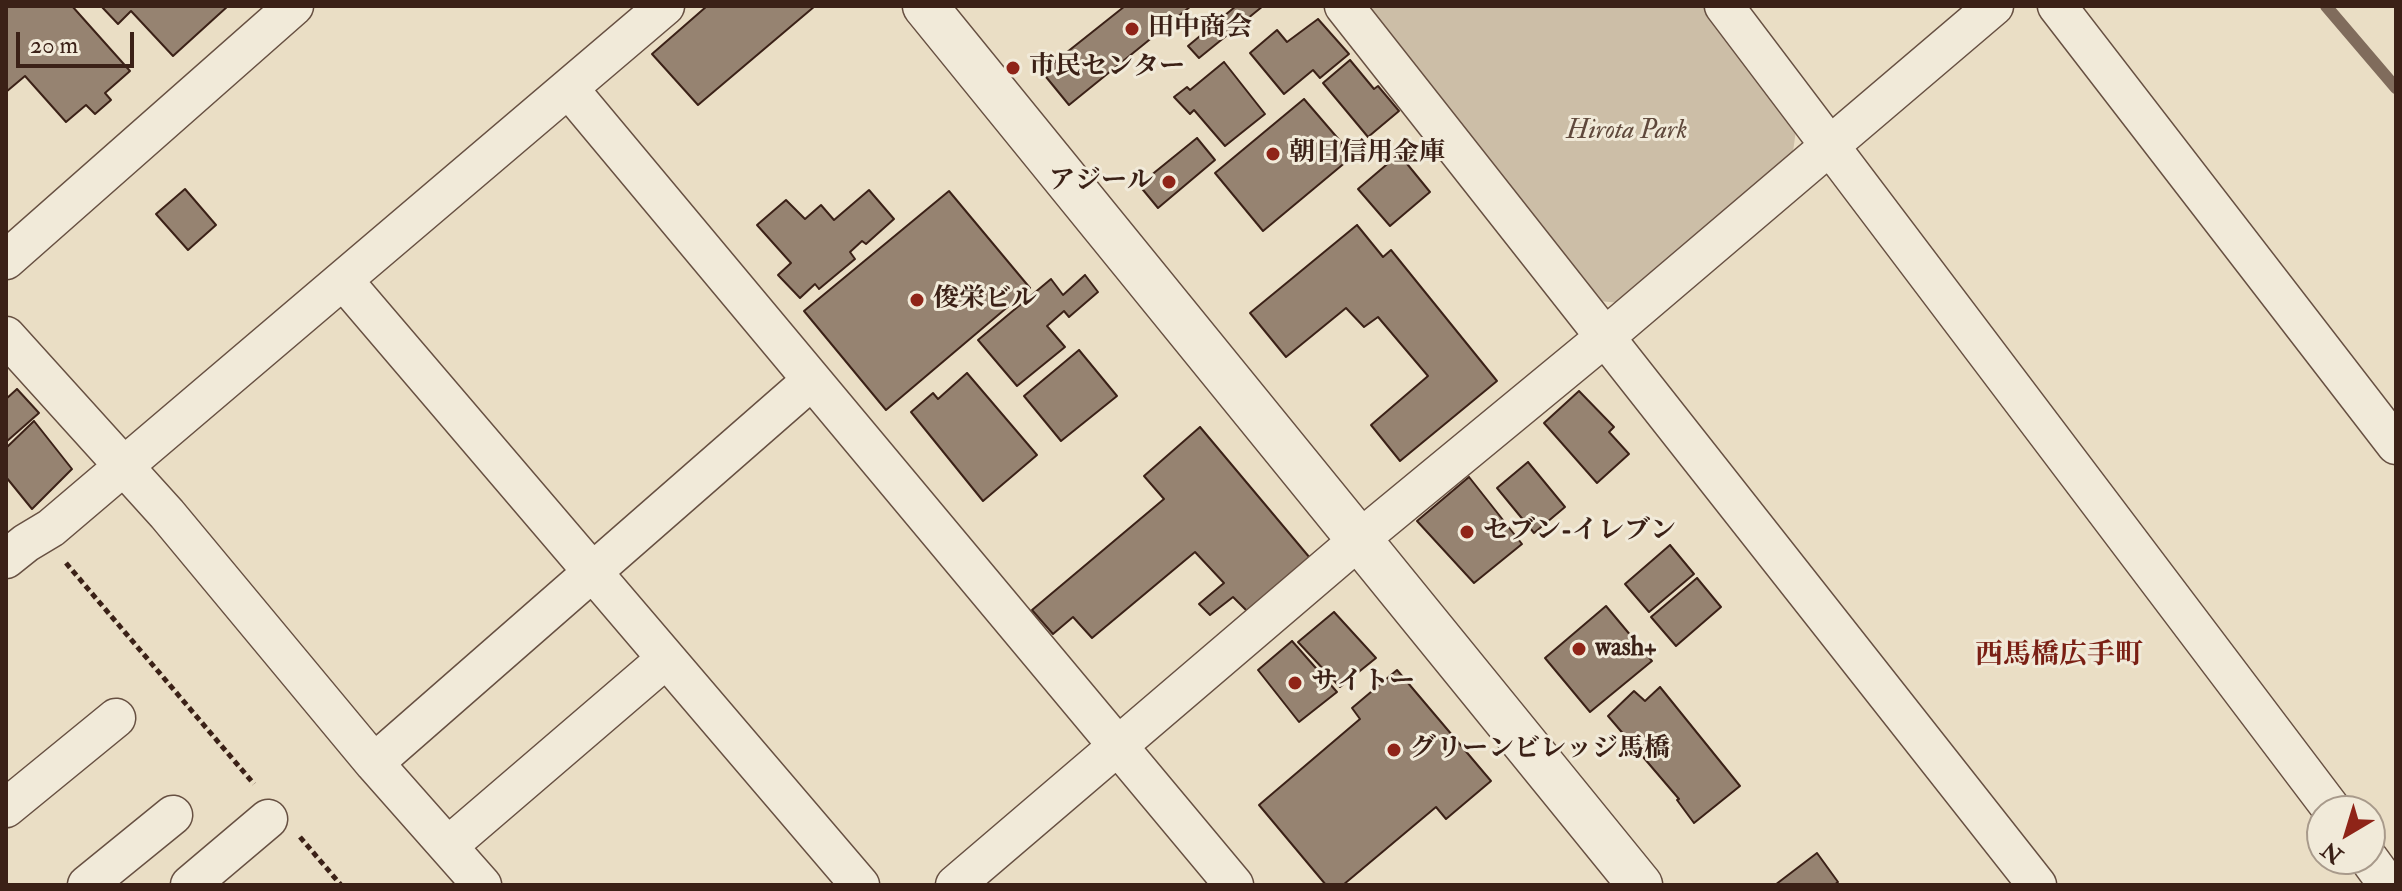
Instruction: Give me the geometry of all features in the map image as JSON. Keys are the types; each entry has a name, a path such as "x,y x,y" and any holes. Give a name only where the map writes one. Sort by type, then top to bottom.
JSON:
{"street":[{"path":"6,260 294,6"},
{"path":"6,559 51,528 665,6"},
{"path":"925,6 1640,885"},
{"path":"1344,6 2037,885"},
{"path":"1724,6 2321,795"},
{"path":"955,885 1360,539 1605,337 1994,6"},
{"path":"2057,6 2396,445"},
{"path":"569,89 1234,885"},
{"path":"343,280 860,885"},
{"path":"6,336 167,514 374,763 482,885"},
{"path":"374,763 812,380"},
{"path":"448,846 666,659"},
{"path":"6,808 116,718"},
{"path":"87,885 173,815"},
{"path":"190,885 275,815"}],"path":[{"path":"64,561 275,815 341,885"}],"green space":[{"name":"Hirota Park","path":"1372,6 1709,6 1797,123 1792,159 1621,303 1599,301 1372,16"}],"building":[{"path":"6,6 72,6 130,71 105,93 111,100 95,114 86,105 66,122 25,76 6,92"},
{"path":"101,6 228,6 173,56 131,11 118,24"},
{"path":"707,6 815,6 698,105 652,54"},
{"path":"1125,6 1191,6 1069,105 1042,72"},
{"path":"1236,6 1263,6 1199,58 1188,46"},
{"path":"1318,19 1349,54 1320,78 1313,70 1284,94 1250,53 1277,30 1287,42"},
{"path":"1350,60 1374,89 1378,86 1399,111 1368,137 1323,83"},
{"path":"1224,62 1265,114 1225,146 1194,110 1190,114 1174,97 1187,87 1190,90"},
{"path":"1304,99 1353,156 1263,231 1215,173"},
{"path":"1197,138 1215,160 1158,208 1139,185"},
{"path":"1399,154 1430,192 1390,226 1358,189"},
{"path":"185,189 216,225 188,250 156,214"},
{"path":"869,190 894,219 866,244 862,241 850,252 855,259 819,289 815,284 800,298 778,275 791,263 757,225 786,200 805,219 821,205 834,220"},
{"name":"俊栄ビル","path":"949,191 1030,288 886,410 804,311"},
{"path":"1357,225 1383,257 1391,250 1497,381 1400,461 1371,425 1428,376 1378,317 1364,327 1346,308 1286,357 1250,313"},
{"path":"1085,275 1098,292 1069,317 1064,311 1047,326 1065,347 1017,386 978,340 1051,279 1063,295"},
{"path":"1079,350 1117,396 1061,441 1024,396"},
{"path":"967,373 1037,455 983,501 911,412 933,393 938,399"},
{"path":"17,389 39,413 6,442 6,399"},
{"path":"1579,391 1614,427 1609,432 1629,454 1597,483 1544,423"},
{"path":"34,421 72,469 32,509 6,477 6,448"},
{"path":"1200,427 1310,558 1247,611 1233,597 1210,615 1199,604 1224,583 1195,552 1092,638 1073,617 1053,634 1032,610 1164,499 1144,476"},
{"path":"1528,462 1565,507 1534,533 1497,488"},
{"path":"1469,477 1522,544 1474,583 1417,521"},
{"path":"1670,545 1694,574 1649,612 1625,584"},
{"path":"1697,578 1721,607 1676,646 1651,617"},
{"path":"1606,606 1652,661 1590,712 1545,658"},
{"path":"1334,612 1376,658 1340,687 1298,642"},
{"path":"1292,641 1337,692 1299,722 1258,670"},
{"name":"グリーンビレッジ馬橋","path":"1397,670 1491,781 1446,819 1436,807 1343,885 1326,885 1259,805 1360,719 1352,708"},
{"path":"1660,687 1740,786 1694,823 1679,799 1608,716 1634,691 1645,701"},
{"path":"1817,853 1838,882 1834,885 1775,885"}],"waterway":[{"path":"2326,6 2396,88"}],"place":[{"name":"田中商会","path":"1132,29"},
{"name":"市民センター","path":"1013,68"},
{"name":"朝日信用金庫","path":"1273,154"},
{"name":"アジール","path":"1169,182"},
{"name":"俊栄ビル","path":"917,300"},
{"name":"セブン-イレブン","path":"1467,532"},
{"name":"wash+","path":"1579,649"},
{"name":"サイトー","path":"1295,683"},
{"name":"グリーンビレッジ馬橋","path":"1394,750"}],"district":[{"name":"西馬橋広手町","path":"2059,657"}]}
